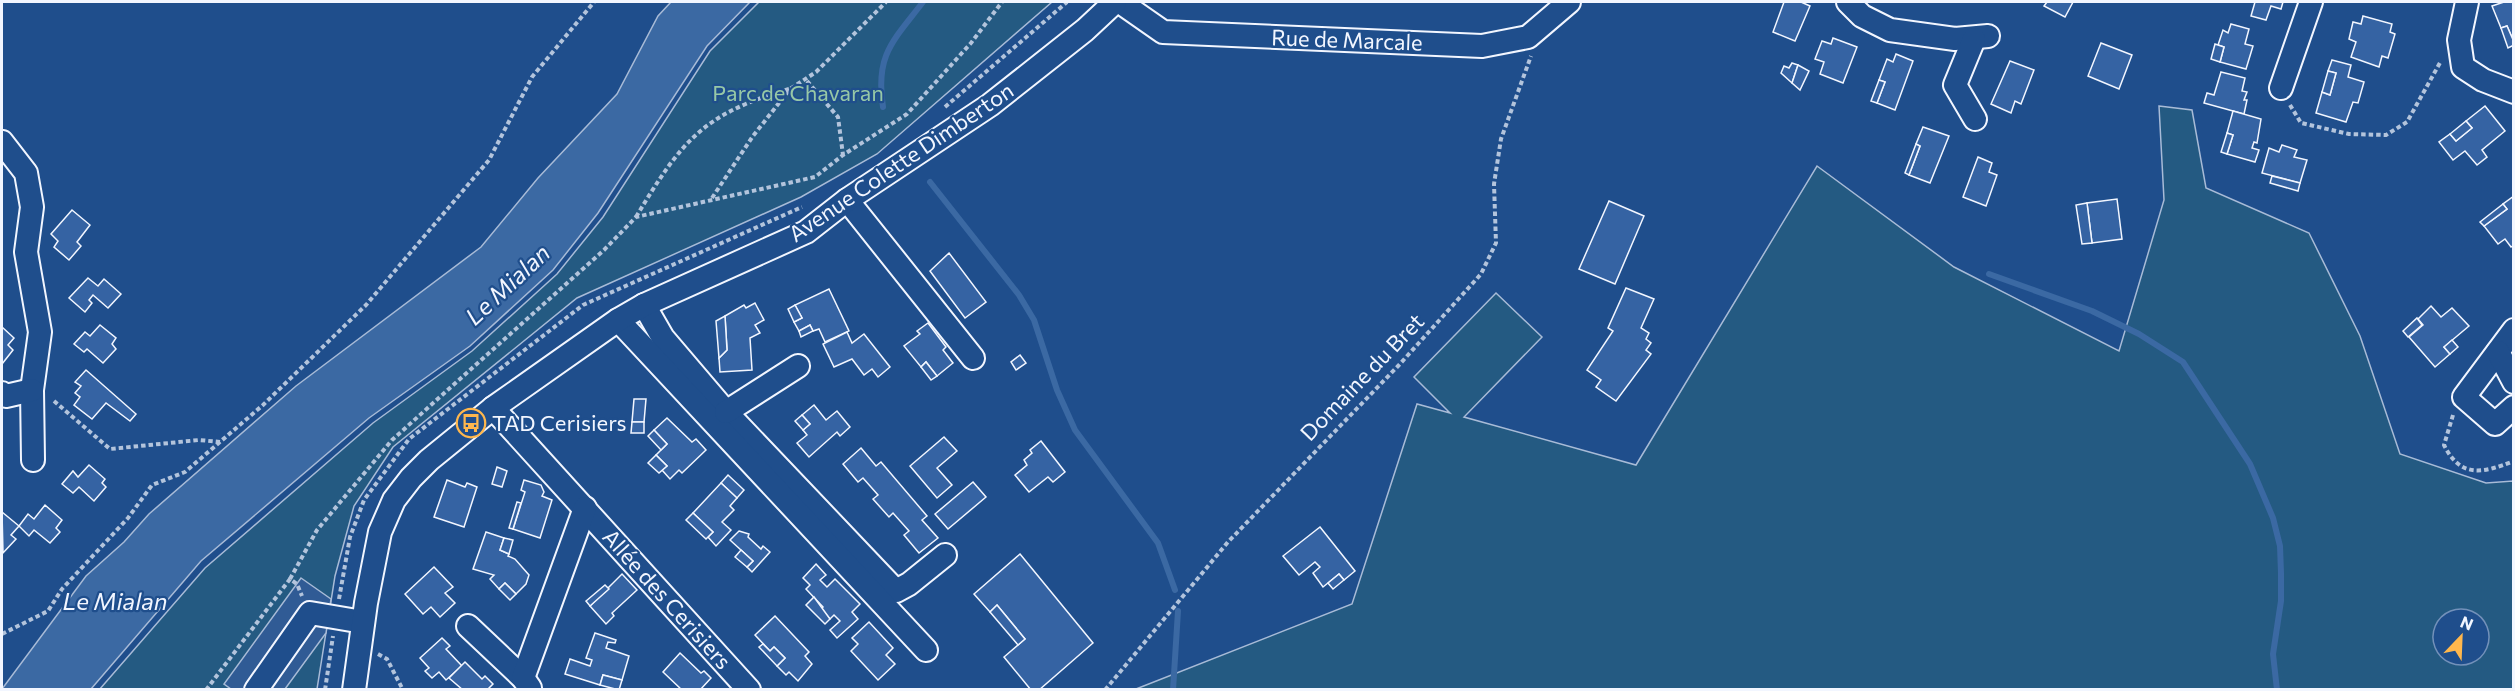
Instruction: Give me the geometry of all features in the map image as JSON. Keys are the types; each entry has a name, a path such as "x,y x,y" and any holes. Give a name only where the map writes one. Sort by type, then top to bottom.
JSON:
{"street":[{"name":"Avenue Colette Dimberton","path":"354,690 361,632 380,532 394,500 429,460 493,408 644,304 806,232 847,200 990,105 1085,30 1115,2"},
{"name":"Rue de Marcale","path":"1120,2 1163,32 1482,46 1528,38"},
{"path":"1528,38 1569,2"},
{"path":"1848,2 1862,16 1890,30 1955,39 1981,37 1955,85 1975,119"},
{"path":"2281,88 2311,2"},
{"path":"2467,2 2458,40 2463,67 2482,81 2514,92"},
{"path":"2,142 26,173 32,207 27,252 40,332 32,390 33,460"},
{"path":"847,200 973,358"},
{"path":"644,304 663,338 726,412 896,591 909,584 945,555"},
{"path":"618,320 926,650"},
{"path":"2514,330 2464,397 2495,424 2514,407"},
{"path":"2498,352 2514,382"},
{"path":"726,412 798,366"},
{"path":"2,393 6,396 32,390"},
{"name":"Allée des Cerisiers","path":"493,408 749,690"},
{"name":"Allée des Cerisiers","path":"527,684 585,508"},
{"path":"256,690 310,613 361,632"},
{"path":"468,626 527,684"}],"path":[{"path":"2,634 48,611 62,589 128,518 152,485 184,472 220,442 366,305 489,160 532,77 594,2"},
{"path":"206,690 290,579 317,530 392,440 604,250 636,217 669,162 708,123 749,101 790,89 807,81 886,2"},
{"path":"636,217 712,198 815,177 843,155 907,114 971,43 1002,2"},
{"name":"Domaine du Bret","path":"1105,690 1228,542 1399,365 1481,274 1496,243 1494,184 1501,139 1532,59 1528,38"},
{"path":"2281,88 2301,123 2349,134 2386,135 2407,122 2439,62 2459,53"},
{"path":"807,81 837,117 843,155"},
{"path":"712,198 753,136 790,89"},
{"path":"32,390 55,402 110,449 200,440 220,442"},
{"path":"2464,397 2448,423 2444,445 2451,460 2464,467 2484,472 2514,462"},
{"path":"290,579 297,584 310,613"},
{"path":"361,632 387,659 403,690"}],"green space":[{"name":"Parc de Chavaran","path":"759,2 1052,2 877,154 801,197 577,298 393,447 354,506 335,576 317,689 99,690 205,568 373,423 472,351 557,274 603,217 710,51"},
{"path":"2159,106 2192,110 2206,188 2309,233 2360,336 2400,454 2486,483 2513,481 2513,689 1136,689 1352,604 1417,404 1450,413 1414,377 1496,293 1542,337 1464,417 1636,465 1817,166 1954,267 2119,351 2164,200"}],"shaded area":[{"path":"301,578 331,599 326,633 285,689 231,689 224,684"}],"water":[{"name":"Le Mialan","path":"671,2 750,2 707,46 598,213 553,270 470,346 369,418 201,561 91,689 2,689 86,576 124,542 149,514 296,386 481,247 538,178 617,94 658,16"}],"building":[{"path":"1784,2 1801,2 1810,6 1795,41 1773,32"},
{"path":"2047,2 2073,2 2065,17 2044,6"},
{"path":"2255,2 2283,2 2281,9 2271,6 2266,20 2251,16"},
{"path":"2514,2 2514,42 2507,26 2501,28 2492,6"},
{"path":"2363,16 2392,24 2390,32 2395,34 2388,58 2382,56 2379,67 2351,57 2356,42 2349,39 2353,22 2361,24"},
{"path":"2231,24 2249,29 2245,44 2253,46 2246,69 2220,62 2224,47 2218,45 2223,30 2228,33"},
{"path":"2507,26 2514,42 2514,45 2508,48 2501,28"},
{"path":"1833,38 1857,47 1843,83 1820,74 1824,62 1815,59 1822,41 1831,44"},
{"path":"2101,43 2132,55 2119,89 2088,76"},
{"path":"2215,44 2224,47 2220,62 2211,59"},
{"path":"1896,54 1913,61 1895,110 1877,103 1885,82 1879,80 1887,59 1893,62"},
{"path":"2332,60 2351,65 2348,77 2364,82 2358,103 2353,102 2346,122 2316,113 2322,92 2330,95 2336,73 2328,71"},
{"path":"2010,61 2034,70 2021,104 2015,101 2011,113 1991,104"},
{"path":"1792,63 1798,65 1792,83 1781,73 1784,66 1789,68"},
{"path":"1798,65 1809,71 1800,90 1792,83"},
{"path":"2328,71 2336,73 2330,95 2322,92"},
{"path":"2221,72 2245,78 2242,91 2247,92 2244,100 2247,100 2244,114 2204,103 2207,93 2214,95"},
{"path":"1879,80 1885,82 1877,103 1871,101"},
{"path":"2485,106 2505,131 2482,150 2487,157 2477,165 2465,151 2453,160 2439,142 2450,134 2456,141 2472,128 2466,121"},
{"path":"2233,111 2261,119 2257,143 2254,142 2252,148 2259,150 2255,162 2227,154 2233,135 2227,133"},
{"path":"2466,121 2472,128 2456,141 2450,134"},
{"path":"1923,127 1949,136 1930,183 1909,175 1920,146 1916,144"},
{"path":"2227,133 2233,135 2227,154 2221,152"},
{"path":"1916,144 1920,146 1909,175 1905,173"},
{"path":"2282,145 2297,150 2294,157 2307,160 2300,183 2262,173 2269,148 2279,152"},
{"path":"1978,157 1992,163 1989,172 1997,175 1986,206 1963,197"},
{"path":"2272,176 2300,183 2298,191 2270,183"},
{"path":"2514,196 2514,245 2511,247 2505,239 2498,244 2484,226 2507,209 2503,204"},
{"path":"2117,199 2122,239 2092,243 2087,203"},
{"path":"1609,201 1644,216 1615,284 1579,269"},
{"path":"2087,203 2092,243 2082,244 2076,205"},
{"path":"2503,204 2507,209 2484,226 2480,222"},
{"path":"72,210 90,225 77,242 81,246 69,260 54,247 58,241 51,234"},
{"path":"949,253 986,302 965,318 930,271"},
{"path":"88,278 98,286 104,279 121,294 108,308 93,295 89,300 92,303 85,312 69,298"},
{"path":"1626,288 1654,299 1641,328 1649,333 1646,339 1651,343 1646,350 1651,354 1616,401 1596,387 1601,380 1587,370 1613,331 1608,328"},
{"path":"829,289 849,331 825,342 819,329 813,331 810,325 799,331 794,322 802,318 795,305"},
{"path":"755,303 764,320 755,325 760,333 750,338 752,370 720,372 719,358 727,350 725,316 744,305 746,308"},
{"path":"795,305 802,318 794,322 788,309"},
{"path":"2431,306 2441,317 2452,308 2469,326 2444,347 2450,354 2435,367 2409,337 2423,325 2418,319"},
{"path":"725,316 727,350 719,358 716,321"},
{"path":"2417,318 2422,325 2408,337 2403,331"},
{"path":"928,323 946,347 943,350 953,363 937,376 926,362 921,367 904,346 920,334 917,331"},
{"path":"100,325 116,338 112,344 116,349 103,363 87,349 84,352 74,344 85,332 90,336"},
{"path":"810,325 813,331 801,337 799,331"},
{"path":"2,327 14,338 8,345 13,350 2,364"},
{"path":"847,332 852,343 864,334 890,367 878,377 872,369 864,375 852,359 834,367 823,344"},
{"path":"2452,340 2458,347 2450,354 2444,347"},
{"path":"1020,355 1026,363 1016,370 1011,362"},
{"path":"926,362 937,376 931,380 921,367"},
{"path":"86,370 136,414 130,421 106,403 92,419 74,405 80,397 75,393 81,386 75,382"},
{"path":"634,399 646,399 644,422 632,422"},
{"path":"814,405 826,420 837,411 850,427 840,436 837,432 809,457 797,443 807,435 803,430 810,424 802,415"},
{"path":"802,415 810,424 803,430 795,421"},
{"path":"667,418 692,442 696,439 706,450 682,473 679,470 670,479 662,470 667,466 656,455 667,444 654,430"},
{"path":"632,422 644,422 644,433 631,433"},
{"path":"654,430 667,444 661,450 648,436"},
{"path":"944,437 957,451 937,468 952,485 937,498 910,466"},
{"path":"1041,441 1065,472 1053,482 1048,477 1029,492 1015,475 1027,465 1024,460 1032,453 1030,450"},
{"path":"861,448 876,466 881,462 927,516 922,520 938,538 919,553 904,535 909,531 893,513 889,517 873,499 878,495 863,478 858,482 843,464"},
{"path":"656,455 667,466 659,473 648,463"},
{"path":"89,465 105,479 102,483 106,487 94,501 79,487 73,493 62,484 73,471 78,477"},
{"path":"497,467 507,471 502,487 492,484"},
{"path":"728,475 744,490 737,498 721,483"},
{"path":"447,480 465,487 467,483 477,487 464,527 434,517"},
{"path":"524,480 541,485 544,492 542,496 552,500 540,538 513,529 525,492 521,490"},
{"path":"973,482 986,497 948,529 935,514"},
{"path":"721,483 737,498 730,506 734,510 722,522 731,530 716,546 708,537 713,532 693,513"},
{"path":"517,502 521,503 513,529 509,528"},
{"path":"45,505 62,520 56,528 60,532 50,543 34,530 29,536 19,526 28,514 34,519"},
{"path":"2,512 19,526 11,535 16,539 3,553"},
{"path":"693,513 713,532 706,539 686,520"},
{"path":"1320,527 1355,571 1344,580 1339,574 1323,587 1313,573 1320,567 1315,562 1299,575 1283,556"},
{"path":"739,531 749,534 748,537 761,549 763,546 770,552 752,572 747,567 753,561 730,540"},
{"path":"486,532 504,538 500,550 515,559 529,575 526,584 516,594 505,583 499,589 490,579 494,575 473,569"},
{"path":"504,538 513,540 509,554 500,550"},
{"path":"741,550 753,561 747,567 735,557"},
{"path":"1020,554 1093,643 1039,690 1031,690 1004,657 1025,639 997,605 990,612 974,594"},
{"path":"816,564 826,575 820,580 827,587 835,579 860,604 852,612 858,619 837,638 830,630 840,621 834,615 830,619 821,609 823,607 806,589 810,585 803,578"},
{"path":"434,567 453,587 445,593 455,603 440,617 431,607 423,614 405,594"},
{"path":"622,574 637,590 612,613 614,616 606,624 590,606"},
{"path":"1339,574 1344,580 1333,589 1328,583"},
{"path":"505,583 516,594 510,600 499,589"},
{"path":"605,585 609,589 590,606 586,601"},
{"path":"814,597 830,619 825,624 806,605"},
{"path":"997,605 1025,639 1018,645 990,612"},
{"path":"775,616 809,652 805,656 812,664 798,681 789,672 786,675 777,666 785,658 774,647 770,651 755,635"},
{"path":"869,622 893,648 886,655 895,664 878,680 851,651 858,644 852,638"},
{"path":"595,633 616,640 615,643 608,642 606,648 629,656 622,680 603,675 600,685 565,674 570,659 590,666 592,660 586,658"},
{"path":"442,638 450,646 446,649 462,666 446,680 439,672 432,678 425,671 429,668 420,658"},
{"path":"763,644 770,651 774,647 785,658 777,666 759,647"},
{"path":"680,653 701,673 704,671 711,678 700,690 682,690 663,672"},
{"path":"465,662 482,679 485,676 493,684 489,688 491,690 463,690 449,678"},
{"path":"603,675 622,680 619,690 600,685"}],"waterway":[{"path":"883,107 881,89 884,61 895,39 923,2"},
{"path":"930,182 1019,295 1034,320 1057,390 1075,430 1158,543 1175,590"},
{"path":"1989,274 2092,311 2139,334 2183,362 2250,464 2273,518 2280,546 2281,573 2281,601 2273,654 2277,690"},
{"path":"1173,690 1178,611"}],"place":[{"name":"TAD Cerisiers","path":"471,423"}]}
